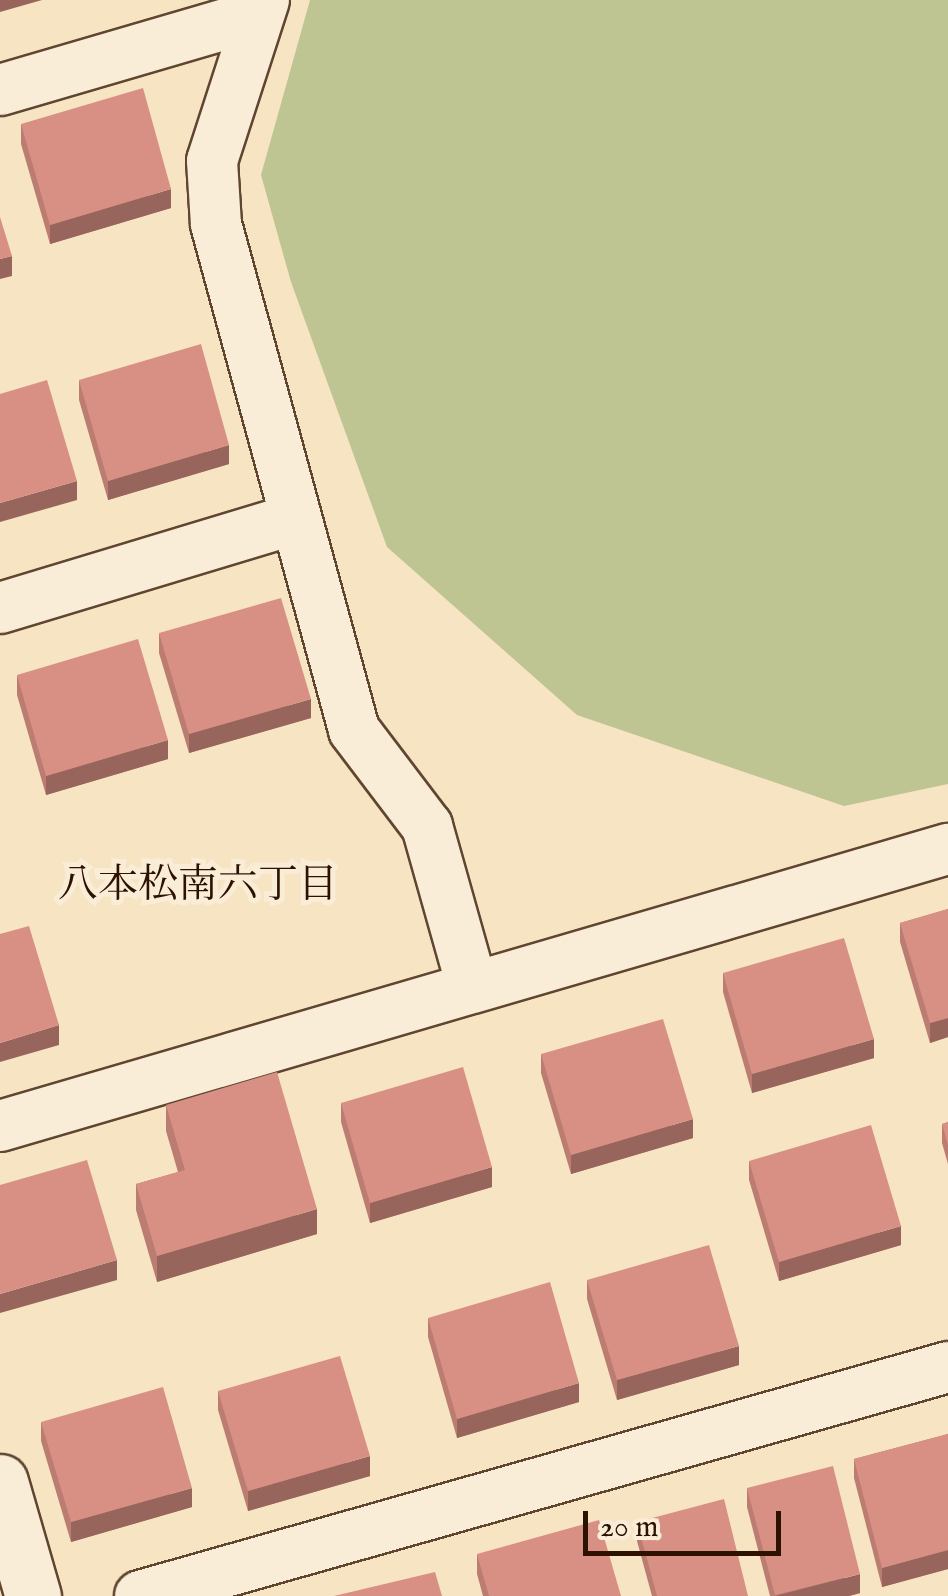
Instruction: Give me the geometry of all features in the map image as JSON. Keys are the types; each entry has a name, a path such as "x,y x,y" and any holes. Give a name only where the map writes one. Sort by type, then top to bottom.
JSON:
{"street":[{"path":"0,90 261,8"},
{"path":"261,8 240,85 212,161 216,224 354,730 427,826 472,986"},
{"path":"0,608 294,519"},
{"path":"0,1126 948,849"},
{"path":"140,1596 948,1366"},
{"path":"0,1482 34,1596"}],"green space":[{"path":"310,0 948,0 948,784 844,806 577,715 387,547 291,282 261,175"}],"building":[{"path":"143,88 171,189 50,225 21,124"},
{"path":"0,217 12,256 0,259"},
{"path":"201,344 229,445 108,481 79,380"},
{"path":"47,380 77,481 0,503 0,394"},
{"path":"281,598 311,699 189,734 159,633"},
{"path":"138,639 168,740 46,776 17,675"},
{"path":"948,909 948,1018 930,1023 900,923"},
{"path":"29,926 59,1025 0,1043 0,934"},
{"path":"844,938 874,1039 752,1074 723,973"},
{"path":"663,1019 693,1119 571,1155 541,1054"},
{"path":"463,1067 492,1167 370,1203 341,1103"},
{"path":"277,1072 317,1209 157,1256 136,1184 185,1170 166,1105"},
{"path":"948,1122 948,1145 942,1124"},
{"path":"871,1125 901,1226 779,1262 749,1161"},
{"path":"87,1160 117,1260 0,1294 0,1185"},
{"path":"709,1245 739,1346 617,1380 587,1280"},
{"path":"550,1282 579,1383 457,1419 428,1318"},
{"path":"340,1356 370,1456 248,1491 218,1391"},
{"path":"163,1387 192,1488 71,1522 41,1422"},
{"path":"948,1434 948,1550 882,1568 854,1459"},
{"path":"833,1466 860,1574 775,1595 747,1488"},
{"path":"724,1499 748,1596 657,1596 637,1522"},
{"path":"599,1520 621,1596 489,1596 477,1554"},
{"path":"435,1572 442,1596 334,1596"}],"district":[{"name":"八本松南六丁目","path":"198,887"}]}
